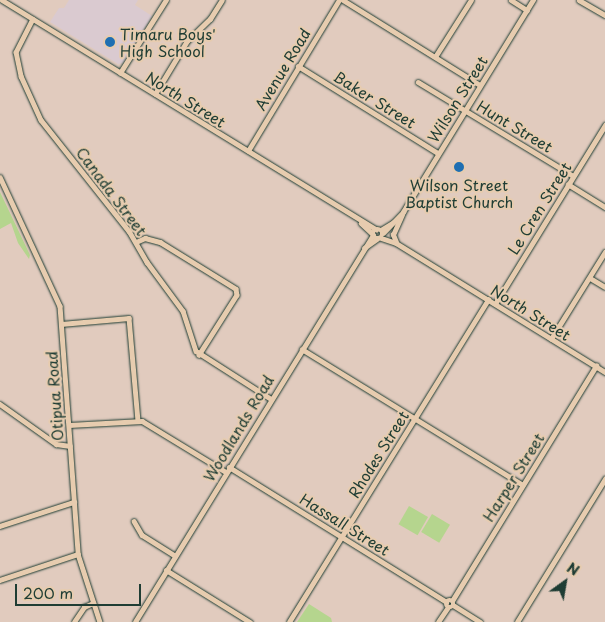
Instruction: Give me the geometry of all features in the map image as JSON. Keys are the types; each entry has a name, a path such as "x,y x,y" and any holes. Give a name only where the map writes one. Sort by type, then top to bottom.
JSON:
{"street":[{"name":"North Street","path":"2,0 248,151 378,234 605,372"},
{"path":"120,73 166,0"},
{"path":"155,94 188,41 210,19 222,0"},
{"path":"341,0 480,85"},
{"name":"Avenue Road","path":"248,151 298,66 341,0"},
{"path":"436,57 470,0"},
{"path":"511,0 527,10"},
{"name":"Wilson Street","path":"394,242 393,235 403,212 533,0"},
{"path":"579,0 605,15"},
{"name":"Canada Street","path":"32,19 16,52 21,76 38,114 136,242 183,311 192,342 199,355"},
{"name":"Baker Street","path":"298,66 438,153"},
{"name":"Hunt Street","path":"418,82 573,176"},
{"name":"Le Cren Street","path":"495,304 605,124"},
{"name":"Otipua Road","path":"0,177 57,297 61,324 78,554 100,622"},
{"path":"568,184 605,207"},
{"name":"Wilson Street","path":"378,234 394,222 403,212"},
{"name":"Woodlands Road","path":"135,622 364,248 378,234"},
{"path":"136,242 145,238 160,242 236,289 237,295 199,355 271,399"},
{"path":"551,339 605,252"},
{"path":"590,278 605,288"},
{"name":"Rhodes Street","path":"289,622 488,300"},
{"path":"61,324 129,318 138,420 68,425"},
{"path":"302,349 523,485"},
{"name":"Harper Street","path":"438,622 596,366"},
{"path":"0,404 56,444 70,446"},
{"name":"Hassall Street","path":"138,420 342,537 480,622"},
{"path":"517,622 605,479"},
{"path":"0,526 74,502"},
{"path":"134,521 142,535 175,556"},
{"path":"0,580 78,554"},
{"path":"166,570 250,622"},
{"path":"74,622 83,608 93,603"}],"shaded area":[{"name":"Timaru Boys' High School","path":"69,0 138,0 135,5 152,16 123,63 118,64 50,22 59,8 64,8"}],"green space":[{"path":"0,192 30,255 29,259 18,243 11,223 0,229"},
{"path":"409,506 428,517 418,535 398,524"},
{"path":"432,514 450,525 439,543 421,532"},
{"path":"309,604 331,618 332,622 297,622"}],"place":[{"name":"Timaru Boys' High School","path":"110,42"},
{"name":"Wilson Street Baptist Church","path":"459,167"}]}
